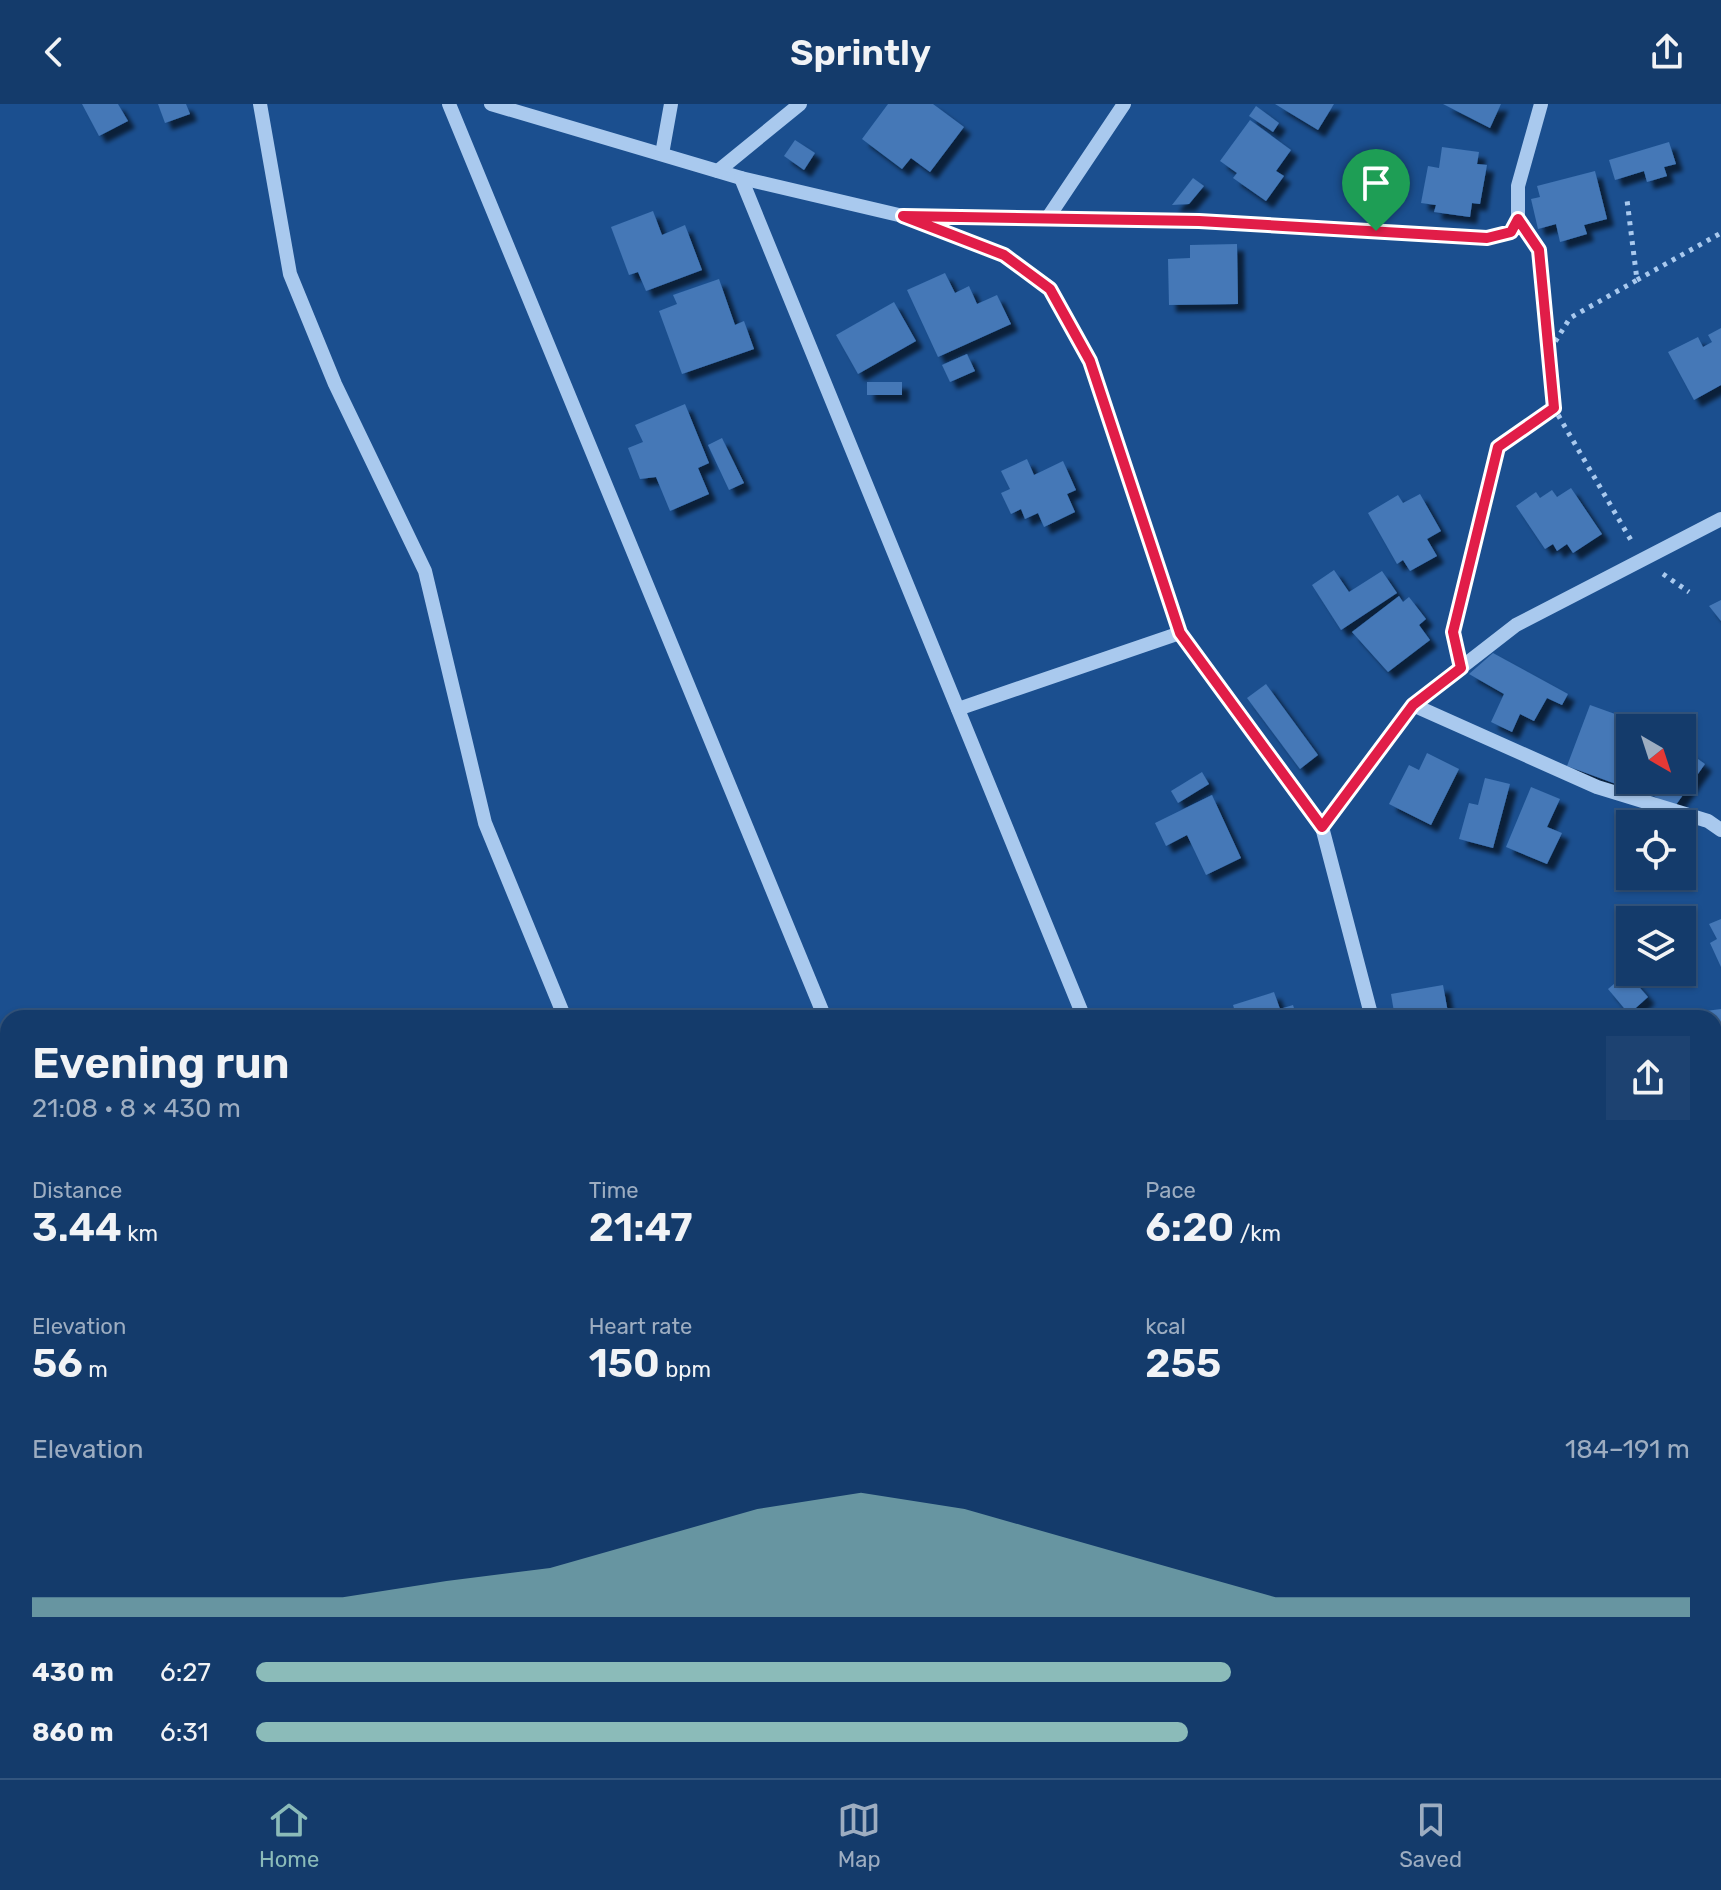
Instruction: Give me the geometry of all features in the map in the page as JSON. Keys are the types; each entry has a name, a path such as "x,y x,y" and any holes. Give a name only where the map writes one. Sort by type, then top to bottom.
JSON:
{"street":[{"path":"260,104 290,274 335,384 425,571 485,823 562,1010"},
{"path":"449,104 822,1010"},
{"path":"491,104 741,178 903,216 1004,255 1050,289 1090,361 1180,633 1322,827 1370,1010"},
{"path":"662,154 671,104"},
{"path":"718,171 800,104"},
{"path":"1047,219 1124,104"},
{"path":"903,216 1199,221 1487,238 1511,232 1518,219 1518,186 1541,104"},
{"path":"741,178 1081,1010"},
{"path":"1322,827 1413,705 1516,625 1721,519"},
{"path":"958,709 1180,633"},
{"path":"1413,705 1597,787 1708,821 1721,830"}],"path":[{"path":"1627,200 1637,280"},
{"path":"1518,219 1539,250 1554,408 1642,560 1689,592"},
{"path":"1549,351 1570,318 1721,233"},
{"path":"1461,668 1453,632 1498,447 1554,408"}],"building":[{"path":"82,104 118,104 128,121 99,136"},
{"path":"158,104 186,104 190,114 165,123"},
{"path":"888,104 933,104 964,127 930,172 911,158 902,169 862,139"},
{"path":"1275,104 1334,104 1318,130"},
{"path":"1443,104 1501,104 1490,128"},
{"path":"1256,106 1279,123 1273,132 1249,116"},
{"path":"1250,120 1291,150 1276,171 1284,176 1266,201 1233,178 1237,173 1220,161"},
{"path":"795,140 815,153 804,170 784,156"},
{"path":"1669,142 1676,164 1664,167 1667,176 1647,182 1644,171 1615,180 1609,160"},
{"path":"1442,147 1479,152 1477,164 1487,165 1480,204 1472,203 1470,217 1434,212 1436,205 1421,203 1428,166 1439,168"},
{"path":"1595,171 1607,219 1584,225 1587,234 1560,242 1556,224 1538,229 1531,199 1540,197 1537,186"},
{"path":"1193,178 1204,186 1189,204 1172,205"},
{"path":"653,211 662,235 685,225 702,270 646,291 638,272 629,275 611,227"},
{"path":"1237,244 1238,304 1169,305 1168,259 1190,258 1190,245"},
{"path":"945,273 955,293 969,286 977,304 997,295 1011,324 938,357 907,290"},
{"path":"719,279 735,325 744,321 754,349 682,374 659,311 677,304 673,295"},
{"path":"894,302 916,341 858,374 836,335"},
{"path":"1721,328 1721,385 1694,400 1668,352 1698,337 1703,347 1712,342 1708,335"},
{"path":"967,354 975,371 950,382 942,365"},
{"path":"867,382 902,382 902,395 867,395"},
{"path":"685,404 709,463 698,468 709,494 670,511 656,477 640,479 628,448 643,442 635,425"},
{"path":"722,438 744,483 729,490 708,445"},
{"path":"1027,459 1034,475 1063,461 1076,490 1067,494 1075,512 1044,527 1038,513 1025,519 1021,509 1011,514 1001,493 1010,489 1001,471"},
{"path":"1571,488 1602,534 1573,553 1567,544 1557,551 1553,544 1545,549 1516,506 1536,492 1540,498 1552,490 1557,497"},
{"path":"1420,494 1441,531 1427,539 1437,556 1410,571 1403,560 1397,564 1368,513 1398,495 1403,503"},
{"path":"1334,570 1349,592 1382,571 1397,593 1341,630 1312,585"},
{"path":"1399,596 1403,602 1409,597 1426,619 1419,625 1430,640 1388,672 1352,632"},
{"path":"1721,600 1721,621 1709,606"},
{"path":"1493,653 1568,694 1562,705 1547,698 1534,721 1520,714 1512,732 1491,722 1504,694 1469,674"},
{"path":"1266,684 1318,755 1300,769 1247,698"},
{"path":"1590,705 1616,714 1616,784 1567,766"},
{"path":"1427,753 1459,769 1431,825 1389,804 1409,765 1419,770"},
{"path":"1696,758 1705,764 1696,777"},
{"path":"1202,772 1209,784 1178,803 1171,791"},
{"path":"1485,778 1510,784 1493,848 1459,839 1469,803 1478,805"},
{"path":"1531,787 1560,799 1547,827 1562,833 1547,864 1506,847"},
{"path":"1651,794 1684,794 1673,809"},
{"path":"1212,795 1241,858 1206,875 1187,835 1166,846 1155,823"},
{"path":"1721,919 1721,967 1710,943 1717,939 1709,924"},
{"path":"1616,982 1616,986 1638,986 1648,997 1633,1010 1626,1010 1608,989"},
{"path":"1443,985 1448,1010 1394,1010 1391,994"},
{"path":"1274,992 1280,1009 1293,1005 1295,1010 1235,1010 1233,1005"}],"route":[{"path":"903,216 1199,221 1376,231 1487,238 1511,232 1518,219 1539,250 1554,408 1498,447 1453,632 1461,668 1413,705 1322,827 1180,633 1090,361 1050,289 1004,255 903,216"}]}
